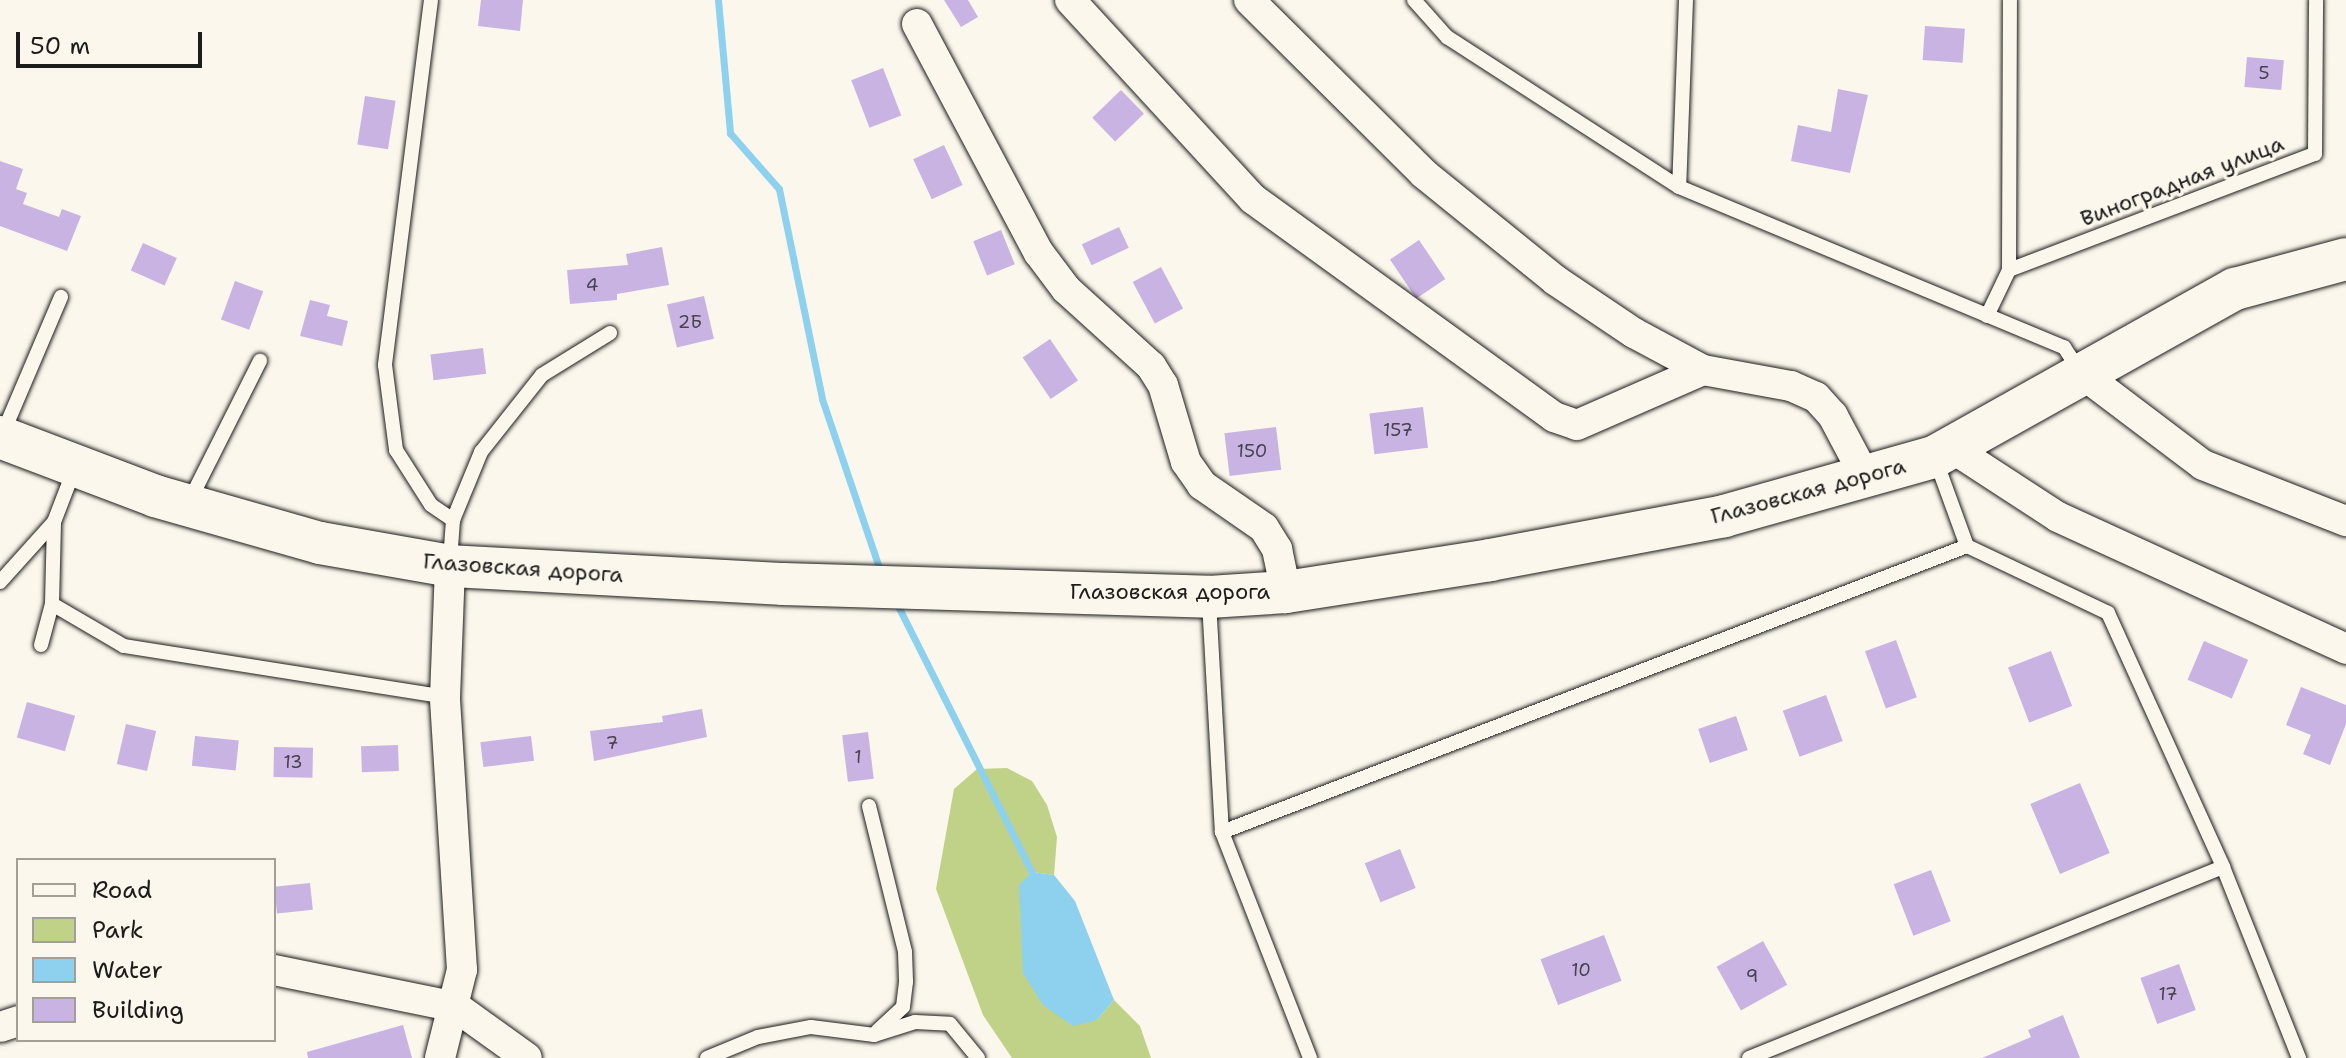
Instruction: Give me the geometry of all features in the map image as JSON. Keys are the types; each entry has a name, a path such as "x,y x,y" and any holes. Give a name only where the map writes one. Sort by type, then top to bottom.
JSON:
{"street":[{"path":"1070,0 1253,199 1554,417 1577,425 1703,370"},
{"path":"1249,0 1423,173 1555,280 1634,333 1703,370 1791,386 1816,397 1833,416 1866,478"},
{"path":"917,24 1039,253 1077,301 1151,366 1163,385 1186,462 1202,485 1264,528 1277,549 1286,592"},
{"name":"Глазовская дорога","path":"1,438 187,506 320,543 450,566 783,584 1209,597 1286,592 1490,560 1724,516 1866,478 1943,452 2080,372 2235,289 2346,259"},
{"path":"2080,372 2203,465 2346,521"},
{"path":"1943,452 2058,517 2346,649"},
{"path":"440,1058 456,1007 462,919 445,697 450,566"},
{"path":"276,970 456,1007 518,1057"}],"lane":[{"path":"431,0 385,365 396,450 431,505 453,520"},
{"path":"1414,0 1447,37 1679,187 2064,347 2080,372"},
{"path":"1679,187 1686,0"},
{"path":"1987,316 2009,270 2010,0"},
{"name":"Виноградная улица","path":"2009,270 2315,154 2316,0"},
{"path":"1,438 61,297"},
{"path":"450,566 453,520 481,452 542,375 610,333"},
{"path":"187,506 260,361"},
{"path":"1943,452 1967,546"},
{"path":"41,645 52,604 54,522 75,466"},
{"path":"0,582 54,522"},
{"path":"1222,832 1967,546 2108,613 2223,867 2299,1058"},
{"path":"1209,597 1222,832 1310,1058"},
{"path":"52,604 124,646 445,697"},
{"path":"869,806 905,952 906,982 903,1007 874,1035"},
{"path":"1749,1058 2223,867"},
{"path":"707,1058 758,1037 811,1027 874,1035 915,1022 950,1024 978,1058"}],"green space":[{"path":"1007,768 1032,781 1047,805 1057,837 1054,875 1032,872 1097,1020 1114,1000 1140,1026 1151,1058 1012,1058 983,1015 936,889 954,789 977,769"}],"water":[{"path":"1032,872 1054,875 1075,901 1114,1000 1097,1020 1073,1026 1043,1005 1023,973 1019,885"}],"building":[{"path":"481,0 523,0 520,31 478,26"},
{"path":"944,0 968,0 978,17 961,27"},
{"path":"1925,26 1965,29 1963,63 1923,60"},
{"path":"2247,57 2284,60 2281,90 2244,87"},
{"path":"883,68 901,116 870,128 851,80"},
{"path":"1838,89 1868,95 1850,173 1791,161 1798,125 1831,132"},
{"path":"1121,90 1144,114 1115,142 1092,118"},
{"path":"365,96 396,101 388,149 357,144"},
{"path":"944,145 963,185 932,199 913,159"},
{"path":"0,161 23,169 16,189 27,193 23,204 59,217 62,209 81,216 67,251 0,226"},
{"path":"1119,227 1129,248 1092,265 1082,244"},
{"path":"1001,230 1015,264 987,276 973,241"},
{"path":"1419,240 1445,279 1416,299 1390,260"},
{"path":"143,243 177,258 165,285 131,270"},
{"path":"662,247 669,285 617,294 617,300 570,304 567,270 628,265 626,254"},
{"path":"1161,267 1183,308 1155,324 1133,282"},
{"path":"235,281 263,291 249,330 221,320"},
{"path":"704,296 714,339 677,347 667,305"},
{"path":"310,300 330,305 327,316 348,321 342,346 300,336"},
{"path":"1050,339 1078,380 1051,399 1023,357"},
{"path":"483,348 486,374 434,380 430,354"},
{"path":"1423,407 1428,448 1374,454 1369,414"},
{"path":"1276,427 1281,470 1230,476 1224,433"},
{"path":"1896,640 1917,697 1886,709 1865,651"},
{"path":"2204,641 2248,660 2232,698 2188,680"},
{"path":"2051,651 2072,706 2029,723 2008,667"},
{"path":"2301,687 2346,705 2346,724 2330,765 2303,754 2311,735 2286,725"},
{"path":"1826,695 1843,741 1800,757 1783,711"},
{"path":"27,702 75,716 65,751 17,738"},
{"path":"702,709 707,737 594,761 590,731 663,722 662,716"},
{"path":"1736,716 1748,750 1710,763 1698,729"},
{"path":"126,724 156,731 147,771 117,764"},
{"path":"868,732 874,779 848,782 842,735"},
{"path":"195,736 239,741 236,770 192,766"},
{"path":"531,736 534,761 483,767 480,742"},
{"path":"398,745 399,771 362,772 361,746"},
{"path":"274,747 313,748 312,778 273,777"},
{"path":"2080,783 2110,853 2060,874 2030,804"},
{"path":"1400,849 1416,888 1381,902 1365,863"},
{"path":"1931,870 1951,921 1913,936 1894,884"},
{"path":"310,883 313,910 277,914 276,887"},
{"path":"1604,935 1622,981 1558,1005 1541,959"},
{"path":"1763,941 1787,985 1741,1010 1717,967"},
{"path":"2179,964 2196,1010 2157,1024 2140,978"},
{"path":"2063,1015 2080,1058 1982,1058 2031,1037 2028,1030"},
{"path":"403,1025 412,1058 308,1058 307,1052"}],"waterway":[{"path":"718,0 730,133 779,189 822,399 881,573"},
{"path":"896,602 1032,872"}]}
